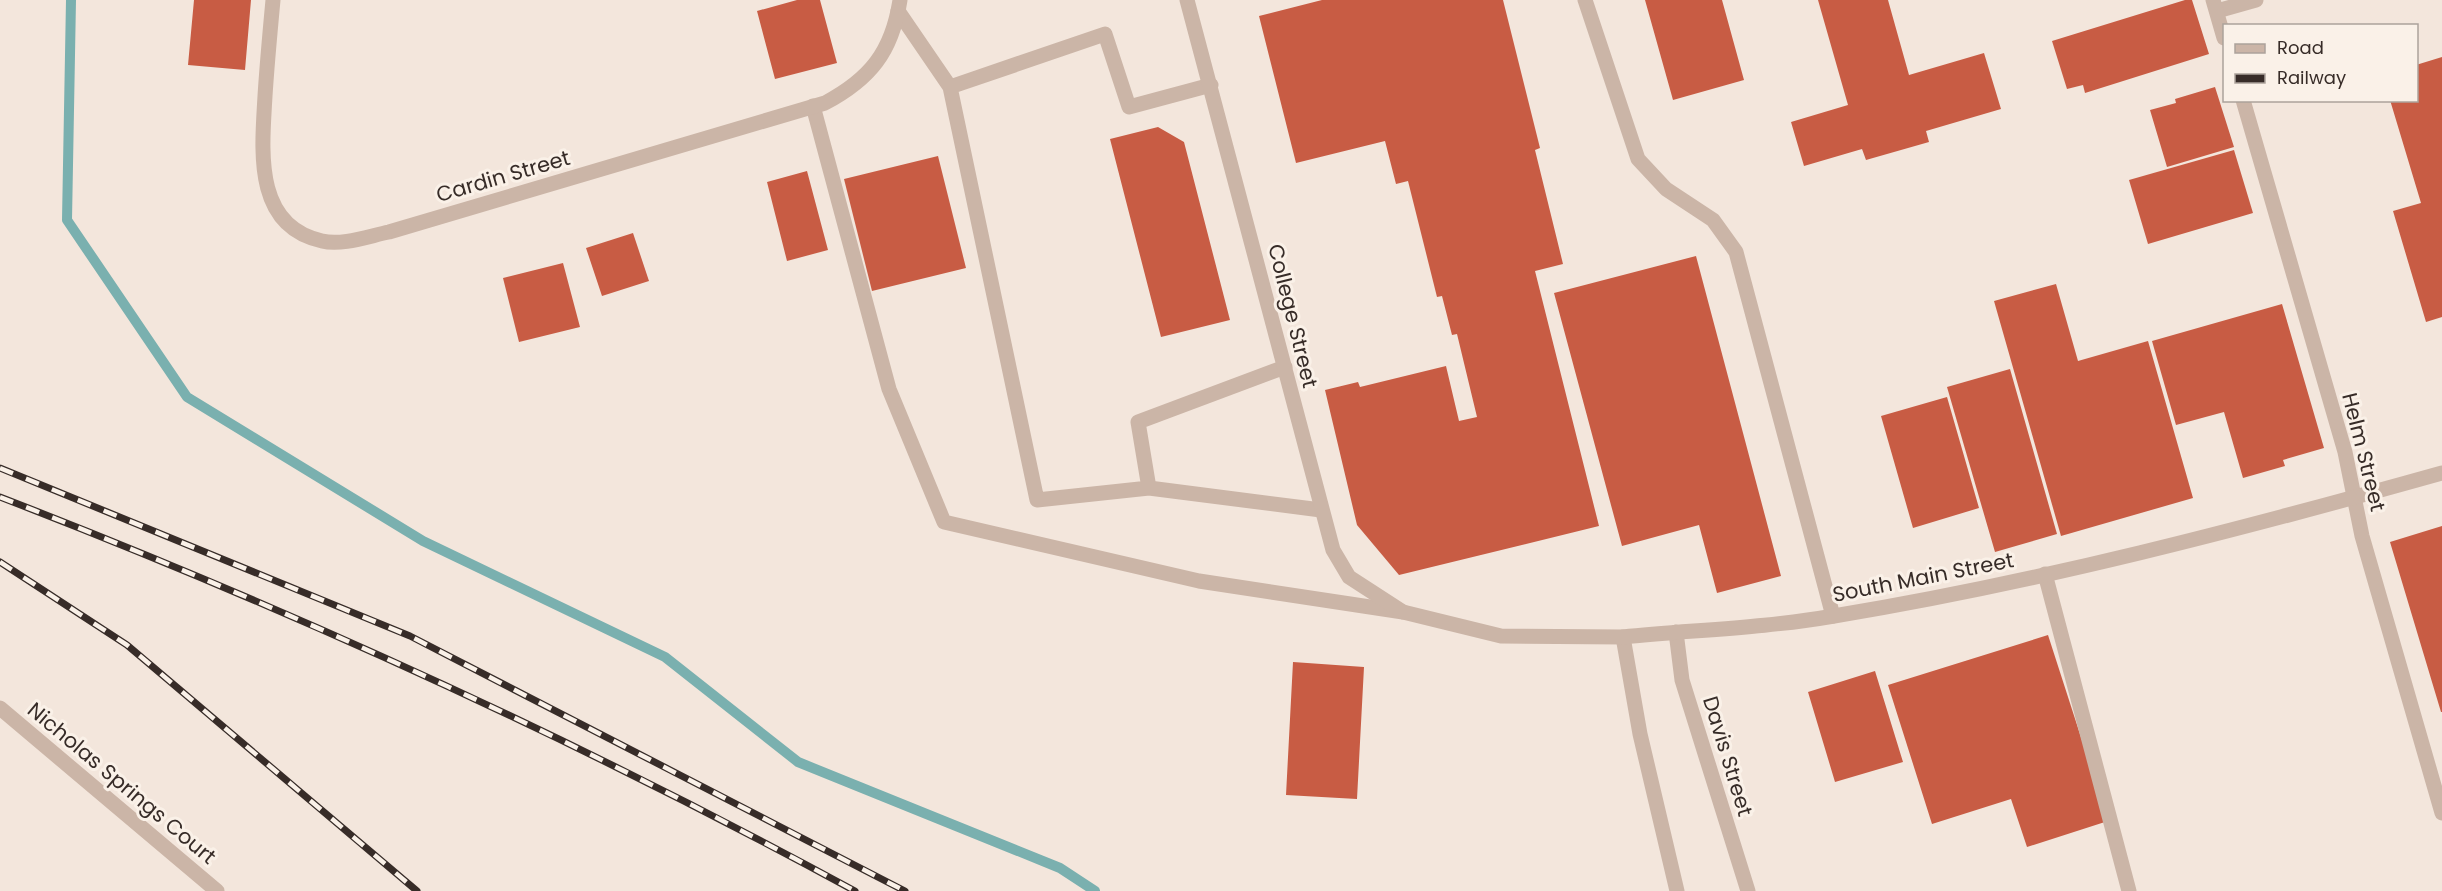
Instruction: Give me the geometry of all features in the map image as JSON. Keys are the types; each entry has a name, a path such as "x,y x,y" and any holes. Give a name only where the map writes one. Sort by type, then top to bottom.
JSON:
{"street":[{"name":"Cardin Street","path":"273,0 262,146 264,176 271,199 281,219 299,234 324,242 354,239 389,231 813,106 853,88 874,68 899,6"},
{"name":"College Street","path":"1187,0 1286,368 1294,411 1333,550 1350,577 1403,612"},
{"path":"1585,0 1638,159 1666,189 1713,220 1736,252 1833,616"},
{"path":"2223,34 2215,5 2256,0"},
{"path":"899,6 950,87 1037,500 1149,488 1321,510"},
{"path":"950,87 1105,34 1130,107 1211,85"},
{"name":"Helm Street","path":"2244,102 2345,452 2362,536 2442,813"},
{"path":"813,106 889,389 944,522 1199,580 1403,612"},
{"path":"1149,488 1138,422 1286,368"},
{"name":"South Main Street","path":"1403,612 1501,636 1623,637 1833,616 2045,574 2180,544 2442,472"},
{"path":"2045,574 2130,891"},
{"name":"Davis Street","path":"1676,632 1682,680 1748,891"},
{"path":"1623,637 1640,734 1677,891"},
{"name":"Nicholas Springs Court","path":"0,708 217,891"}],"building":[{"path":"194,0 251,0 245,70 188,65"},
{"path":"797,0 820,0 837,63 775,79 757,11"},
{"path":"1322,0 1503,0 1540,148 1535,150 1563,264 1535,271 1599,526 1399,575 1357,525 1325,390 1358,382 1360,387 1446,366 1459,421 1477,417 1457,334 1452,335 1442,296 1437,297 1408,181 1396,184 1385,141 1296,163 1259,16"},
{"path":"1645,0 1722,0 1744,80 1673,100"},
{"path":"1818,0 1888,0 1909,75 1984,53 2001,109 1926,131 1929,142 1866,160 1862,149 1804,166 1791,122 1848,105"},
{"path":"2185,0 2192,0 2209,54 2085,93 2083,85 2067,89 2052,41"},
{"path":"2442,57 2442,317 2426,322 2393,211 2421,203 2391,102 2418,102 2418,64"},
{"path":"2215,87 2234,147 2167,167 2150,110 2176,103 2175,99"},
{"path":"1158,127 1184,142 1230,320 1161,337 1110,139"},
{"path":"2234,150 2253,213 2148,244 2129,180"},
{"path":"938,156 966,268 872,291 844,179"},
{"path":"807,171 828,250 787,261 767,182"},
{"path":"633,233 649,281 602,296 586,248"},
{"path":"1696,256 1781,576 1717,593 1699,525 1622,546 1554,293"},
{"path":"563,263 580,327 519,342 503,278"},
{"path":"2056,284 2078,361 2148,341 2193,498 2061,536 1994,301"},
{"path":"2282,304 2324,448 2283,460 2285,466 2243,478 2224,412 2176,425 2152,341"},
{"path":"2010,369 2057,534 1995,552 1947,387"},
{"path":"1947,397 1979,508 1913,528 1881,416"},
{"path":"2442,526 2442,712 2441,712 2390,542"},
{"path":"2048,635 2108,821 2027,847 2011,799 1932,824 1888,685"},
{"path":"1293,662 1364,667 1357,799 1286,795"},
{"path":"1875,671 1903,762 1835,782 1808,692"}],"waterway":[{"path":"71,0 67,220 187,397 423,541 665,657 798,762 1060,868 1095,891"}],"railway":[{"path":"0,468 410,636 905,891"},
{"path":"0,497 218,585 434,680 646,782 855,891"},
{"path":"0,562 127,645 417,891"}]}
